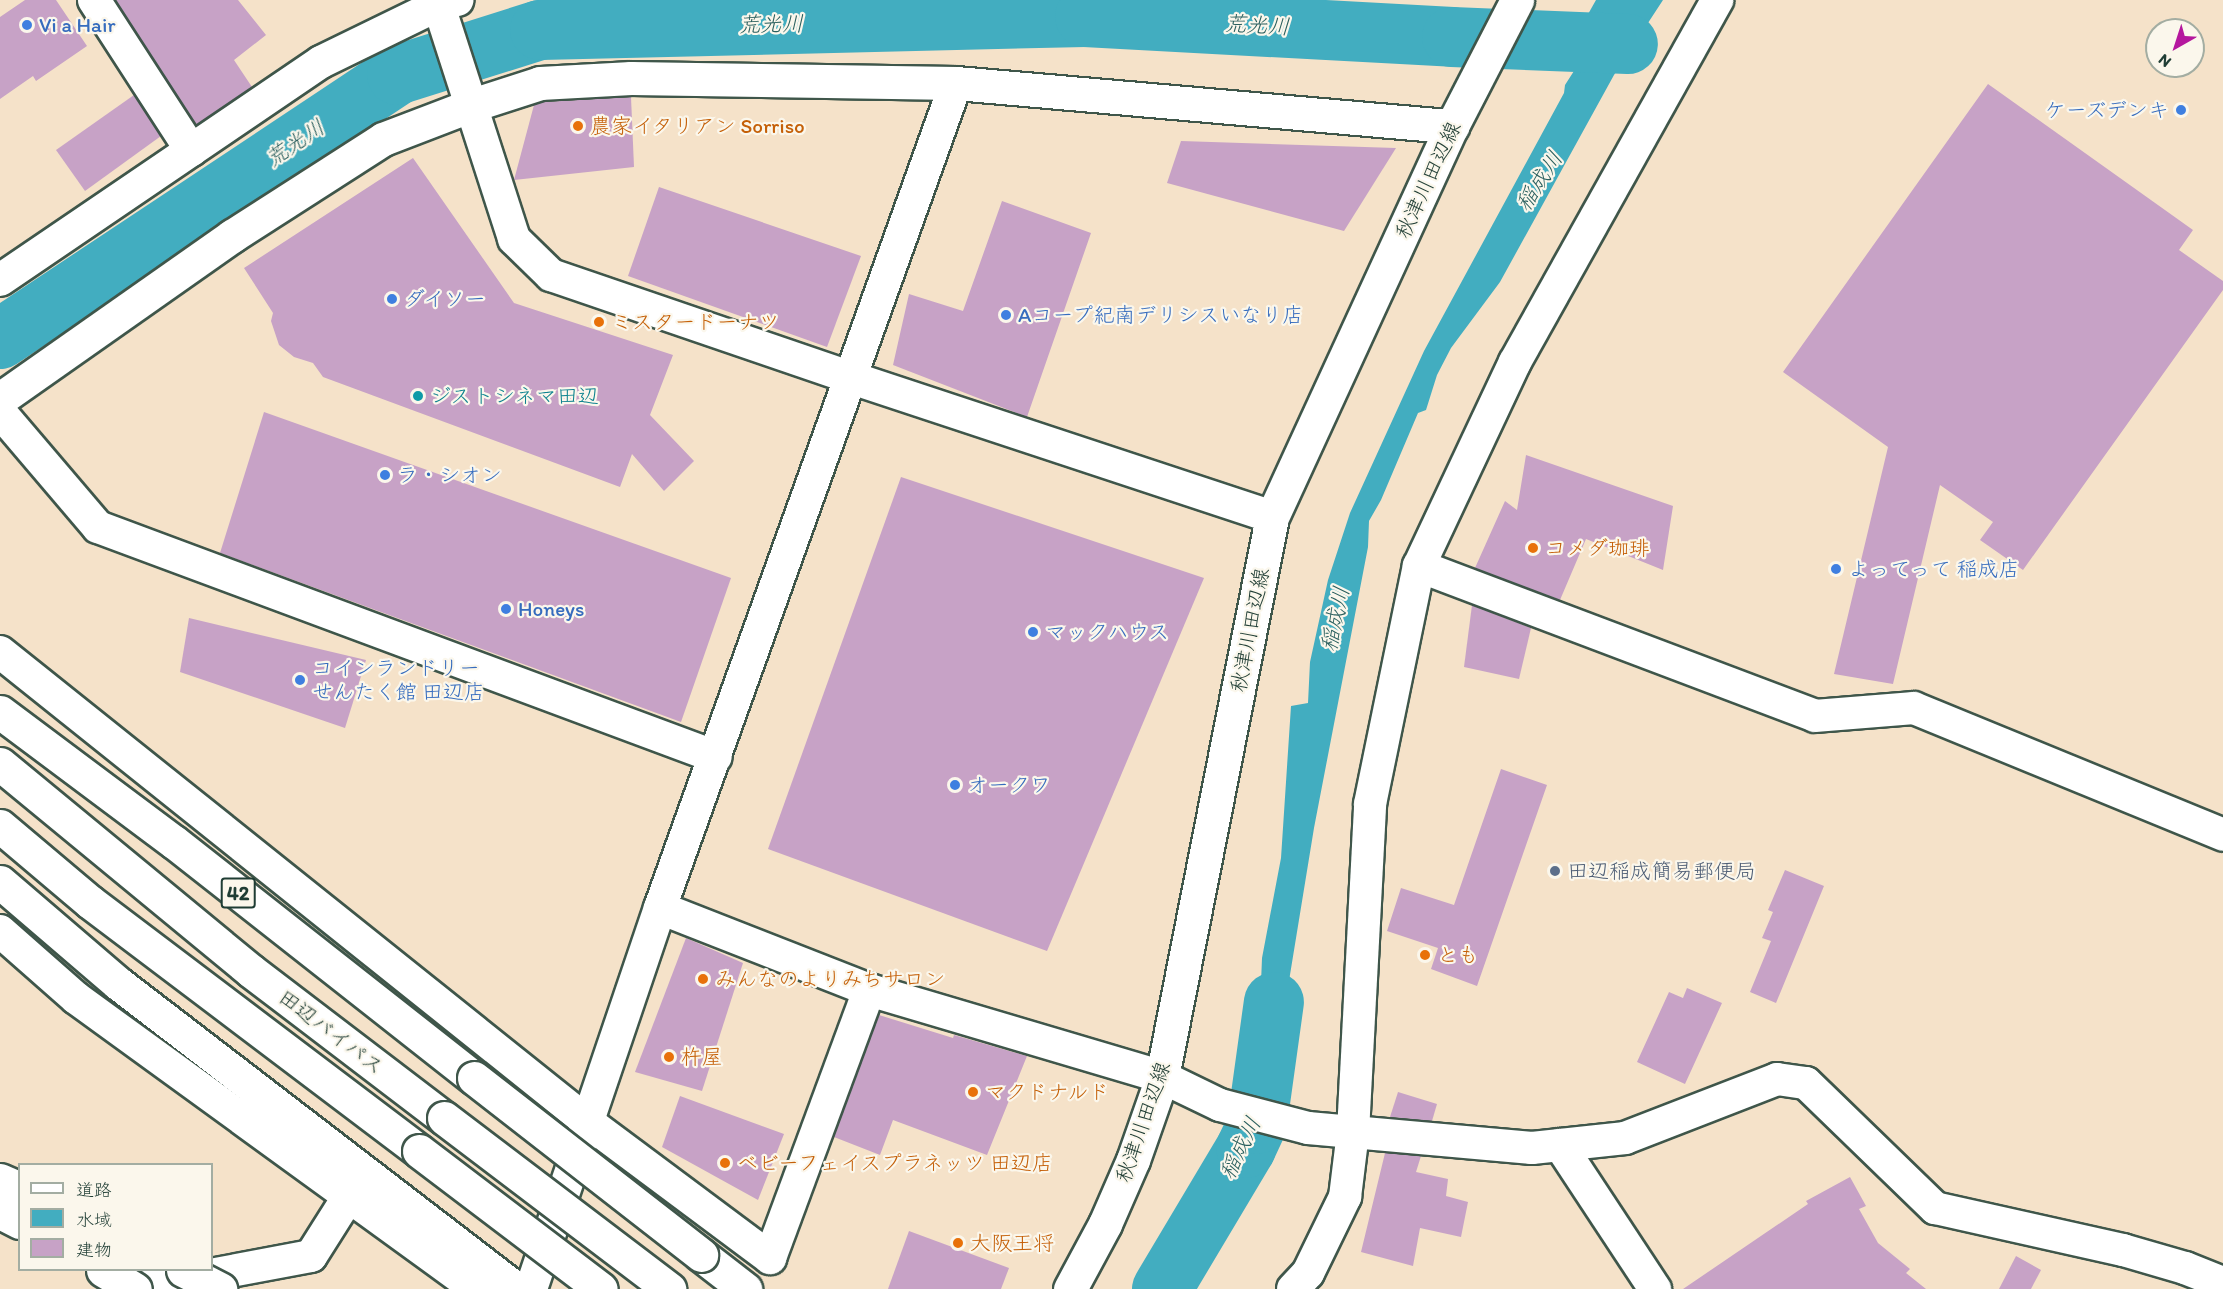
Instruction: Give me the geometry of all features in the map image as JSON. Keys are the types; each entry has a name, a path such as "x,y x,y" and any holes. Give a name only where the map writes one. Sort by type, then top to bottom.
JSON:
{"main road":[{"name":"秋津川田辺線","path":"1071,1289 1110,1214 1133,1160 1162,1077 1272,517 1452,126 1516,0"},
{"path":"0,399 232,236 383,139 466,95 540,83 631,78 956,83 1452,126"},
{"name":"42","path":"0,712 174,842 745,1289"},
{"name":"田辺バイパス","path":"0,764 251,971 669,1289"},
{"name":"田辺バイパス","path":"0,826 100,909 601,1289"},
{"path":"0,882 119,984 516,1289"},
{"path":"0,1180 18,1188"},
{"path":"0,1212 18,1221"},
{"path":"106,1271 135,1289"},
{"path":"187,1271 220,1289"}],"street":[{"path":"94,0 191,150"},
{"path":"1293,1289 1308,1274 1345,1197 1353,1132 1370,804 1419,566 1515,362 1718,0"},
{"path":"0,280 321,62 445,7 466,95 514,238 551,275 849,377 1272,517"},
{"path":"531,1289 590,1123 660,908 956,83"},
{"path":"0,412 98,527 716,757"},
{"path":"1419,566 1815,716 1914,708 2223,835"},
{"path":"0,652 590,1123 770,1258 868,990"},
{"path":"660,908 868,990 1162,1077 1220,1105 1308,1128 1532,1148 1625,1138 1777,1079 1806,1083 1935,1208 2122,1250 2185,1268 2223,1283"},
{"path":"0,932 76,998 477,1289"},
{"path":"1560,1145 1655,1289"},
{"path":"135,1289 311,1256 349,1196"}],"water":[{"path":"1596,0 1663,0 1614,75 1500,282 1451,348 1437,375 1426,410 1418,413 1381,500 1369,521 1368,547 1314,828 1272,1085 1257,1083 1262,958 1281,858 1291,706 1308,703 1310,662 1328,580 1350,513 1424,351 1564,93 1565,85 1588,49 1590,37 1581,34 1544,62 1540,59 1554,29 1576,24 1587,16"}],"building":[{"path":"25,0 56,0 87,46 36,81 33,76 0,99 0,17"},
{"path":"115,0 238,0 266,35 234,60 252,87 196,125"},
{"path":"1988,84 2193,230 2179,250 2223,281 2223,290 2023,570 1980,540 1993,522 1940,485 1893,684 1834,674 1888,447 1783,372"},
{"path":"134,95 161,136 85,191 56,150"},
{"path":"631,97 634,167 514,180 534,105 543,102"},
{"path":"1181,141 1396,148 1344,231 1167,183"},
{"path":"413,158 514,303 673,355 650,415 694,461 664,491 632,454 620,487 323,377 313,363 294,357 279,345 271,321 273,313 244,268"},
{"path":"659,187 861,256 827,347 628,276"},
{"path":"1002,201 1091,233 1027,417 893,365 909,294 963,311"},
{"path":"264,412 731,578 681,722 220,553"},
{"path":"1526,455 1673,506 1663,570 1586,539 1560,600 1475,568 1505,501 1517,510"},
{"path":"901,477 1204,578 1047,951 768,849"},
{"path":"1472,605 1531,628 1519,679 1464,667"},
{"path":"189,618 366,660 345,728 180,672"},
{"path":"1501,769 1547,785 1477,986 1431,969 1438,948 1387,931 1401,888 1454,905"},
{"path":"1785,870 1824,886 1776,1003 1750,992 1771,941 1762,938 1773,912 1768,910"},
{"path":"686,938 743,963 702,1091 635,1072"},
{"path":"1687,988 1722,1003 1685,1084 1637,1062 1669,992 1683,998"},
{"path":"879,1015 953,1038 954,1035 1027,1056 987,1155 893,1120 880,1155 834,1137"},
{"path":"1398,1092 1437,1104 1432,1121 1390,1117"},
{"path":"680,1096 784,1134 758,1200 662,1147"},
{"path":"1385,1153 1421,1156 1416,1172 1448,1179 1446,1196 1468,1202 1461,1237 1420,1228 1413,1266 1361,1252"},
{"path":"1850,1177 1866,1206 1859,1209 1878,1243 1910,1269 1906,1273 1926,1289 1683,1289 1808,1204 1806,1201"},
{"path":"909,1231 1009,1268 1001,1289 888,1289"},
{"path":"2016,1256 2041,1270 2031,1289 1999,1289"}],"waterway":[{"name":"荒光川","path":"0,339 397,75 540,30 1085,17 1628,44"},
{"name":"稲成川","path":"1162,1289 1246,1148 1257,1124 1274,1002"}],"place":[{"name":"Vi a Hair","path":"27,25"},
{"name":"ケーズデンキ","path":"2181,110"},
{"name":"農家イタリアン Sorriso","path":"578,126"},
{"name":"ダイソー","path":"392,299"},
{"name":"Aコープ紀南デリシスいなり店","path":"1006,315"},
{"name":"ミスタードーナツ","path":"599,322"},
{"name":"ジストシネマ田辺","path":"418,396"},
{"name":"ラ・シオン","path":"385,475"},
{"name":"コメダ珈琲","path":"1533,548"},
{"name":"よってって 稲成店","path":"1836,569"},
{"name":"Honeys","path":"506,609"},
{"name":"マックハウス","path":"1033,632"},
{"name":"コインランドリー せんたく館 田辺店","path":"300,680"},
{"name":"オークワ","path":"955,785"},
{"name":"田辺稲成簡易郵便局","path":"1555,871"},
{"name":"とも","path":"1425,955"},
{"name":"みんなのよりみちサロン","path":"703,979"},
{"name":"杵屋","path":"669,1057"},
{"name":"マクドナルド","path":"973,1092"},
{"name":"ベビーフェイスプラネッツ 田辺店","path":"725,1163"},
{"name":"大阪王将","path":"958,1243"}]}
